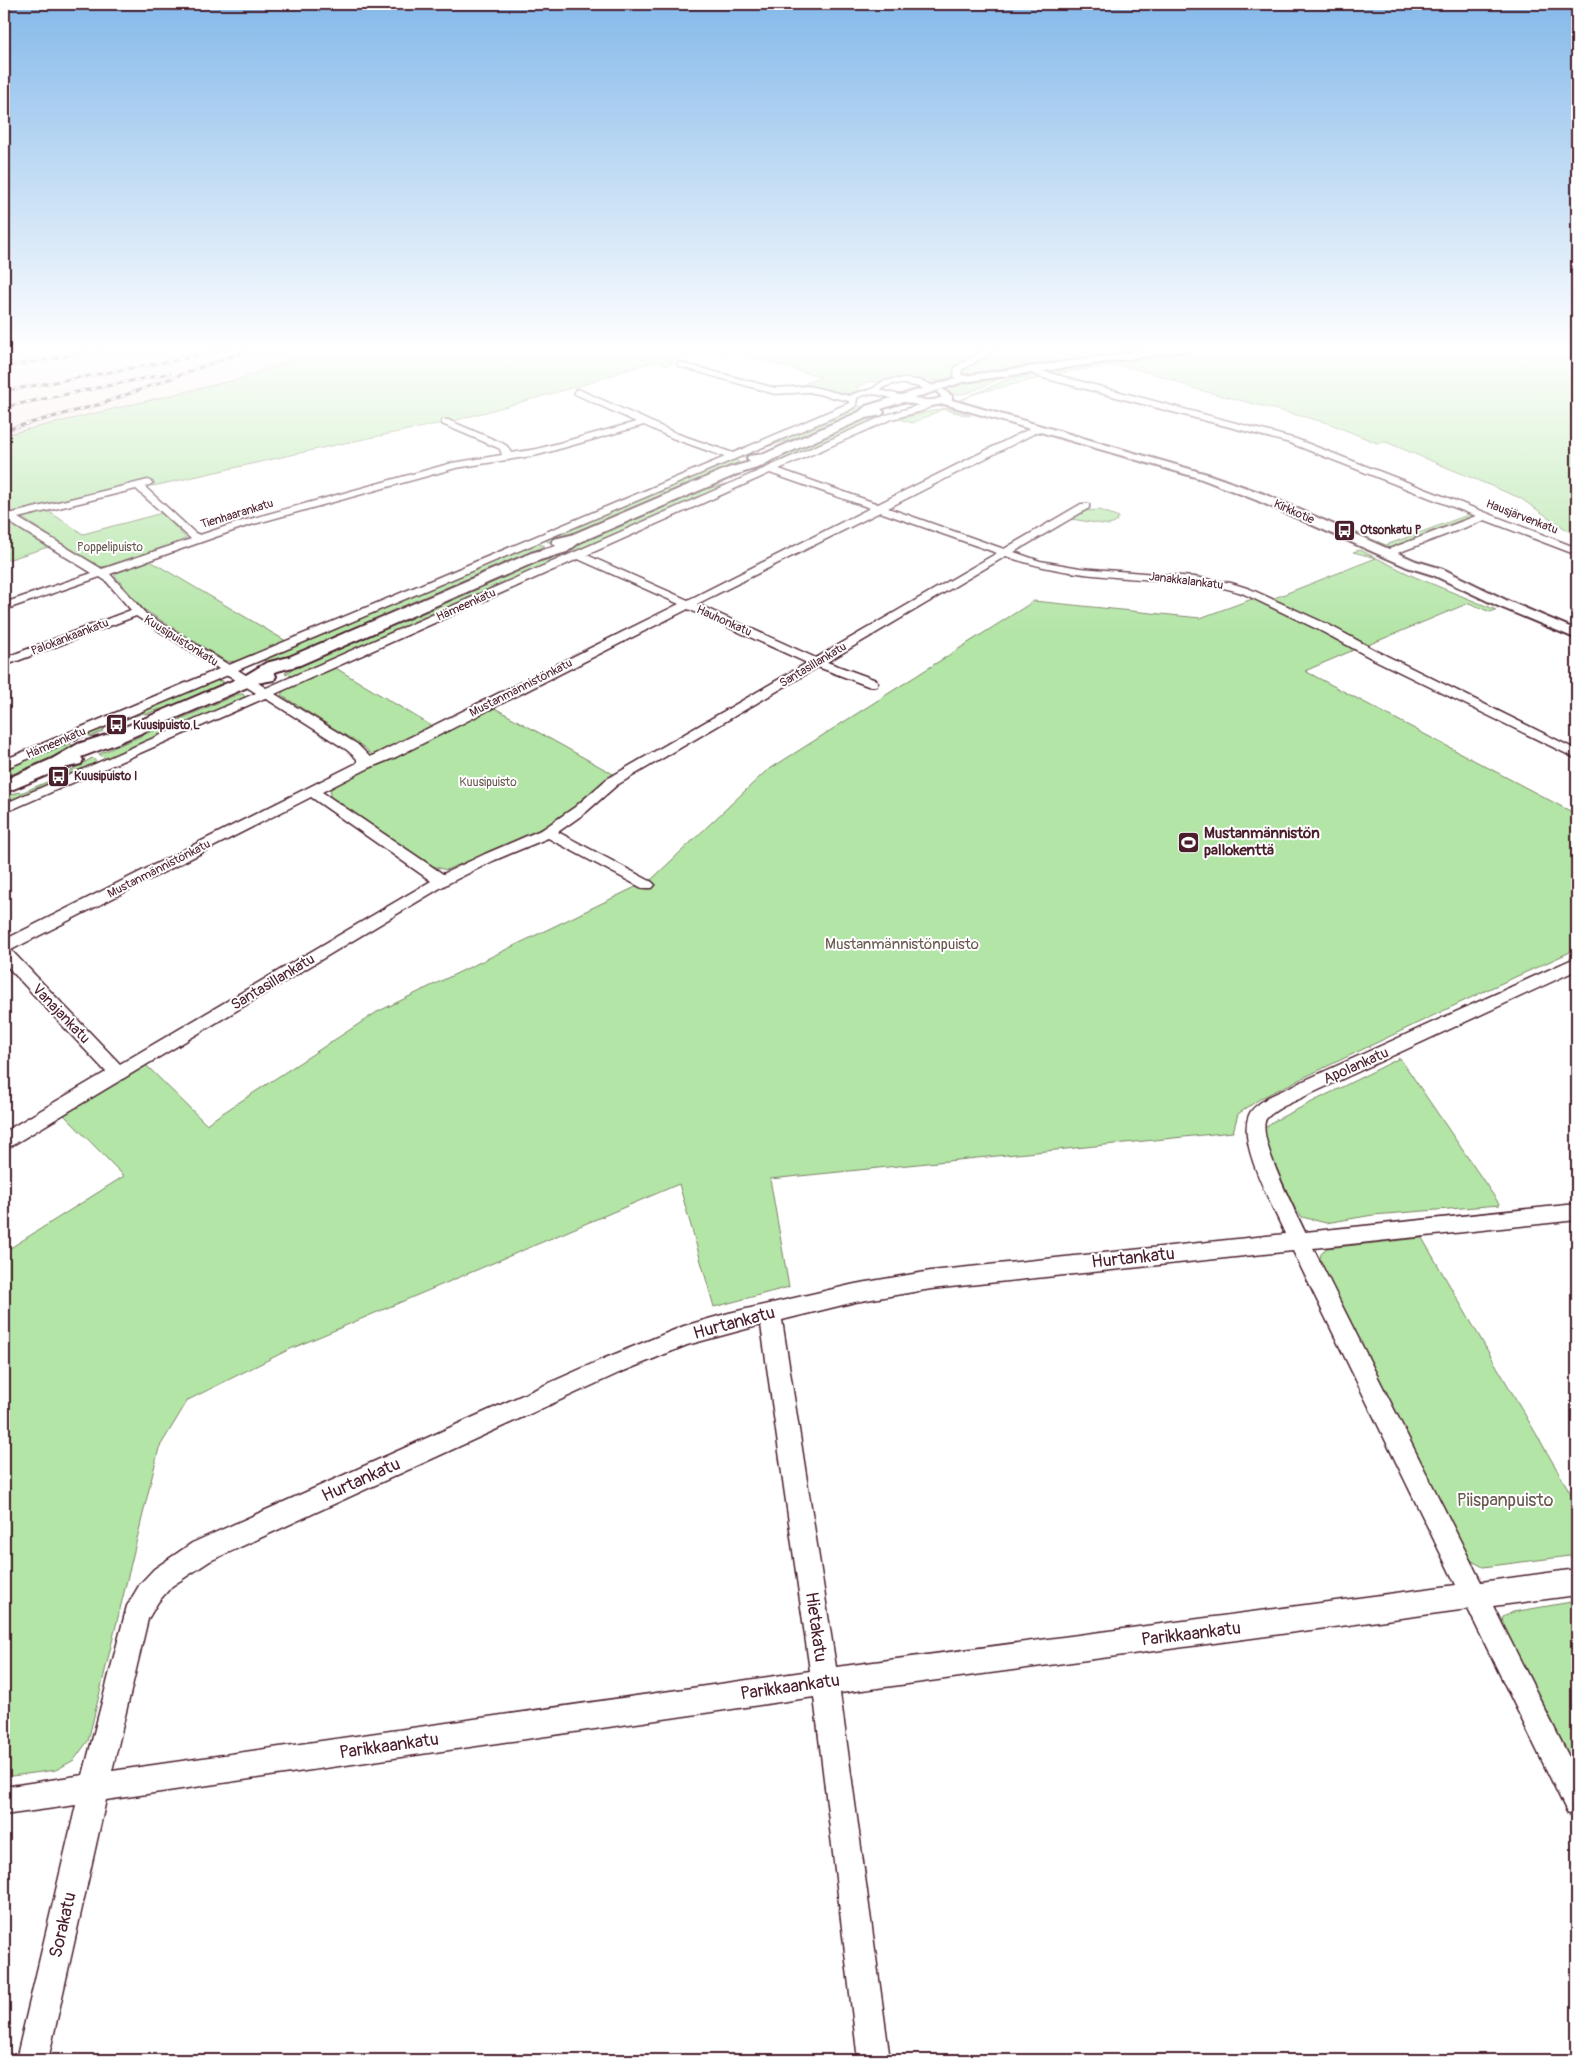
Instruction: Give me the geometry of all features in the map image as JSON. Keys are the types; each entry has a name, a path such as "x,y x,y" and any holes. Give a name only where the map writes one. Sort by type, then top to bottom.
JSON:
{"main road":[{"name":"Hämeenkatu","path":"4,786 59,763 81,758 101,749 112,739 249,680 287,669 294,661 536,556 561,549 575,539 733,471 755,465 767,456 797,443"}],"street":[{"path":"495,443 504,448 507,457"},
{"name":"Tienhaarankatu","path":"4,607 198,538 253,521 455,465 548,450 571,443"},
{"path":"696,443 732,456"},
{"name":"Hämeenkatu","path":"4,765 762,443"},
{"name":"Hämeenkatu","path":"4,809 830,443"},
{"name":"Mustanmännistönkatu","path":"4,947 1008,443"},
{"name":"Kirkkotie","path":"1089,443 1234,487 1388,553 1442,580 1478,592 1577,635"},
{"name":"Hausjärvenkatu","path":"1299,443 1577,552"},
{"name":"Janakkalankatu","path":"771,470 1006,553 1060,568 1194,580 1246,591 1325,628 1375,655 1577,755"},
{"path":"6,516 143,484 191,535 198,538"},
{"name":"Santasillankatu","path":"4,1141 442,881 490,856 548,832 580,810 612,782 1085,506"},
{"path":"6,516 101,573"},
{"path":"1388,553 1485,516"},
{"name":"Hauhonkatu","path":"579,555 818,663 872,683"},
{"name":"Kuusipuistonkatu","path":"101,573 110,579 137,612 228,670 249,680"},
{"name":"Palokankaankatu","path":"4,662 137,612"},
{"path":"249,680 265,694 352,747 364,758 364,765"},
{"path":"313,792 442,881"},
{"path":"548,832 647,885"},
{"name":"Vanajankatu","path":"4,954 119,1074"},
{"name":"Apolankatu","path":"1298,1240 1257,1147 1255,1126 1258,1115 1275,1102 1426,1034 1577,962"},
{"name":"Hurtankatu","path":"94,1789 136,1615 147,1595 169,1571 201,1552 612,1366 684,1336 855,1293 931,1280 1577,1212"},
{"path":"1298,1240 1577,1802"},
{"name":"Hietakatu","path":"770,1313 824,1682 874,2060"},
{"name":"Parikkaankatu","path":"4,1801 824,1682 1476,1597 1577,1582"},
{"name":"Sorakatu","path":"32,2060 94,1789"}],"shaded area":[{"path":"4,443 110,443 4,471"}],"green space":[{"path":"4,443 343,443 158,485 92,493 12,512 4,512"},
{"path":"770,443 779,443 753,451 750,455 742,458 739,457"},
{"path":"809,443 823,443 768,467 760,465"},
{"path":"1389,443 1577,443 1577,531 1573,534 1520,498"},
{"path":"734,459 739,462 551,543 545,540"},
{"path":"759,467 764,469 577,552 568,549 705,489 724,485 749,475"},
{"name":"Poppelipuisto","path":"45,509 83,534 162,513 186,538 181,542 126,562 104,567 96,566 22,518"},
{"path":"1100,510 1119,517 1115,523 1109,525 1071,519 1083,511"},
{"path":"1466,512 1470,513 1471,516 1389,548 1382,547 1384,546 1319,520 1321,518 1386,545 1465,516"},
{"path":"4,520 8,521 48,547 4,561"},
{"path":"537,543 545,546 270,664 262,659"},
{"path":"1360,550 1415,577 1496,610 1490,612 1469,603 1368,645 1272,599 1376,558 1353,552"},
{"path":"561,552 569,555 294,677 285,673"},
{"path":"147,559 286,641 239,661 227,662 143,609 116,577 114,572"},
{"name":"Mustanmännistönpuisto","path":"1255,598 1356,649 1305,671 1570,811 1577,818 1577,949 1261,1098 1238,1114 1233,1132 770,1179 789,1287 714,1307 679,1184 288,1350 188,1400 159,1448 88,1741 74,1760 56,1770 4,1777 4,1252 124,1176 62,1113 145,1064 206,1124 377,1012 652,879 765,772 1034,601 1200,618"},
{"path":"334,667 435,728 376,755 372,755 365,748 281,695 284,690"},
{"path":"216,680 223,681 223,683 179,703 146,714 143,713 106,727 103,731 91,737 87,734"},
{"path":"238,694 243,694 245,697 106,759 99,754"},
{"name":"Kuusipuisto","path":"491,706 615,775 601,784 559,820 537,833 446,870 433,866 330,797 331,789 335,784"},
{"path":"68,742 75,747 4,778 4,769"},
{"path":"92,758 98,763 4,805 4,797 21,793 63,775"},
{"path":"1400,1058 1500,1205 1373,1215 1326,1223 1302,1217 1292,1206 1264,1144 1263,1130 1272,1122"},
{"name":"Piispanpuisto","path":"1422,1238 1577,1504 1577,1555 1483,1567 1465,1557 1319,1263 1321,1254 1327,1248"},
{"path":"1577,1601 1577,1780 1501,1629 1503,1617 1513,1612"}],"place":[{"name":"Otsonkatu P","path":"1344,530"},
{"name":"Kuusipuisto L","path":"117,725"},
{"name":"Kuusipuisto I","path":"58,776"},
{"name":"Mustanmännistön pallokenttä","path":"1188,842"}]}
